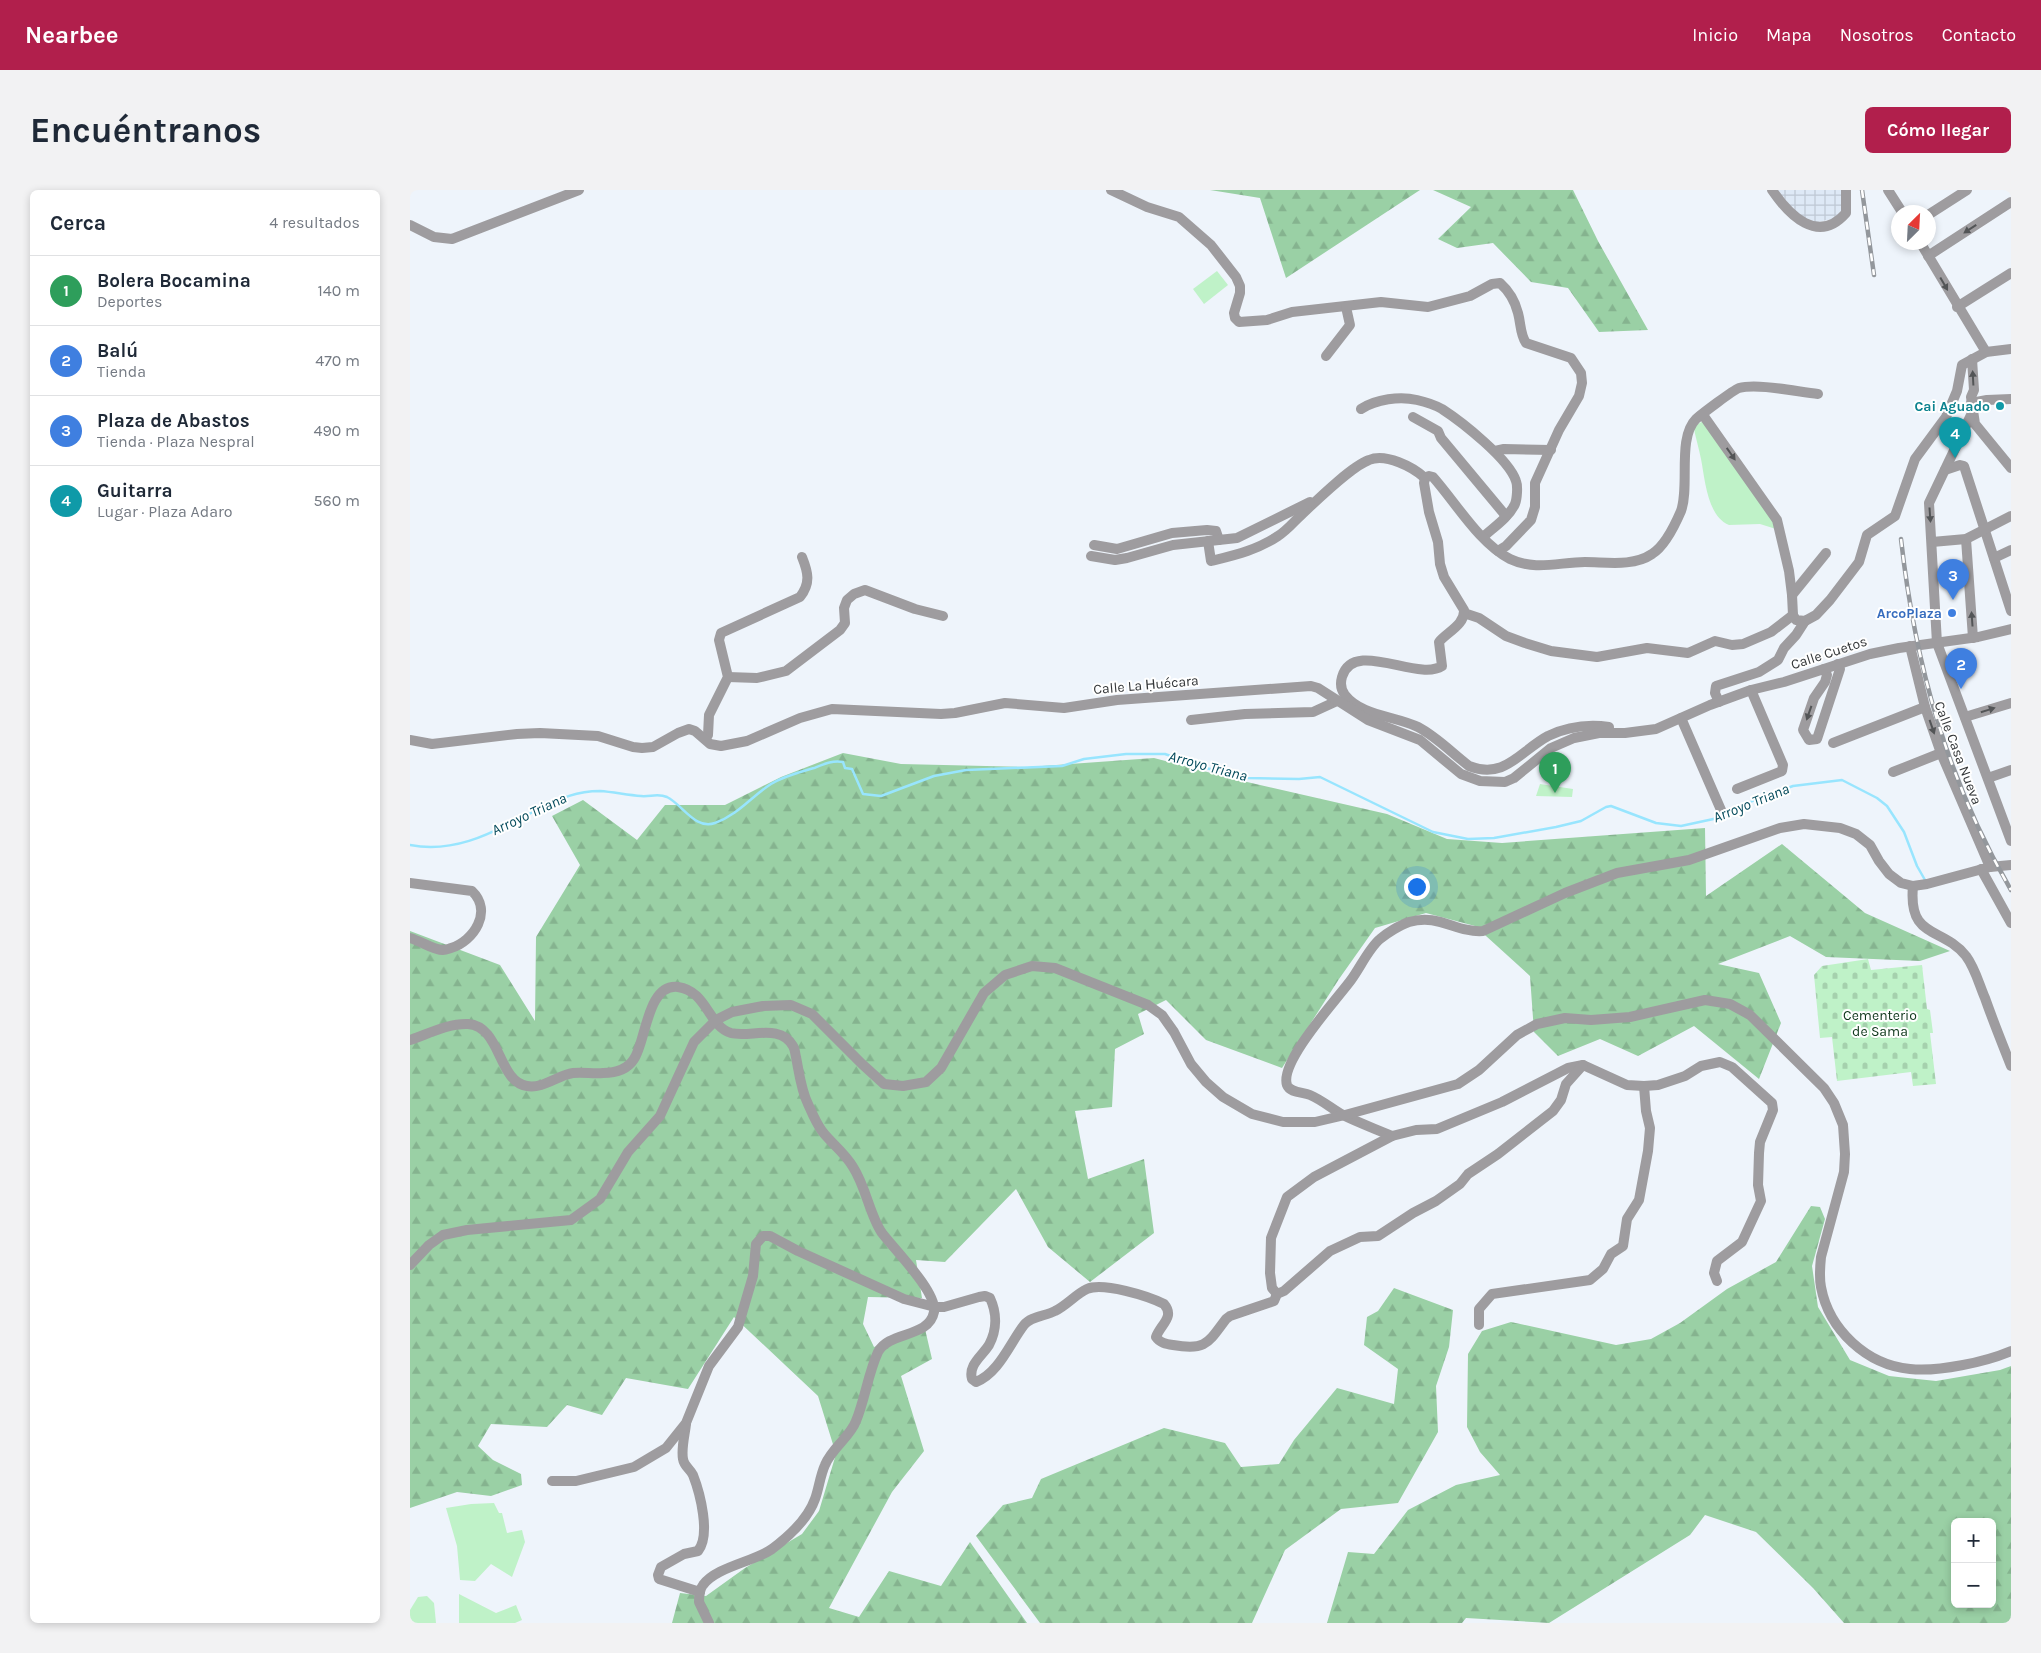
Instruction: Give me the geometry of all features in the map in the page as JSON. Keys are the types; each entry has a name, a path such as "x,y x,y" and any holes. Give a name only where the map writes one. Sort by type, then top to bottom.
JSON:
{"street":[{"path":"410,225 434,237 452,239 466,235 506,216 579,190"},
{"path":"1111,190 1147,207 1179,217 1211,245 1236,277 1240,286 1240,294 1234,313 1235,318 1239,322 1267,320 1292,312 1381,302 1428,307 1470,296 1492,284 1500,283 1513,299 1518,313 1522,337 1526,343 1571,358 1577,364 1581,373 1582,383 1579,396 1559,430 1534,483 1534,507 1531,520 1506,546 1498,551"},
{"path":"1772,190 1784,207 1798,220 1808,225 1819,227 1833,224 1846,213 1846,190"},
{"path":"1888,190 1898,205"},
{"path":"1936,210 1967,190"},
{"path":"1928,256 2011,202"},
{"path":"1925,250 1986,352"},
{"path":"1958,307 2011,273"},
{"path":"1326,356 1350,326 1346,307"},
{"path":"1719,702 1715,693 1716,686 1759,672 1778,660 1784,648 1805,621 1816,615 1859,562 1867,534 1895,516 1915,459 1946,417 1957,392 1962,365 1986,352 2011,350"},
{"path":"1972,359 1974,390 1971,397 1975,424 2011,468"},
{"path":"1425,478 1433,477 1491,547 1511,560 1539,566 1583,562 1615,563 1634,561 1652,555 1671,531 1682,507 1684,502 1687,435 1696,420 1737,388 1752,386 1818,394"},
{"path":"1361,409 1390,399 1405,398 1432,404 1442,409 1495,451 1508,465 1517,482 1515,503 1506,516 1483,537"},
{"path":"2011,399 1987,400 1972,409 1929,502 1937,642 2011,841"},
{"path":"1703,414 1777,520 1792,595 1793,615 1796,620 1805,621"},
{"path":"1413,417 1438,431 1440,438 1506,516"},
{"path":"1495,451 1504,449 1551,450"},
{"path":"1208,541 1211,561 1259,547 1280,535 1320,497 1361,464 1371,459 1386,459 1402,464 1414,469 1425,478"},
{"path":"1945,470 1960,465 1964,466 2011,611"},
{"path":"1425,478 1424,483 1428,505 1438,542 1440,564 1444,577 1464,613 1479,618 1506,636 1551,651 1597,657 1647,648 1688,654 1715,641 1732,645 1743,644 1771,632 1793,615"},
{"path":"1092,556 1114,560 1173,545 1236,538 1320,497"},
{"path":"1932,542 1966,539 2011,516"},
{"path":"1094,546 1117,549 1172,533 1207,530 1216,530 1219,540"},
{"path":"1966,539 1973,638"},
{"path":"1994,558 2011,550"},
{"path":"1792,595 1826,553"},
{"path":"706,739 711,709 728,677 719,640 720,633 800,597 806,589 808,573 802,557"},
{"path":"728,677 757,678 786,672 840,630 845,623 844,608 847,600 854,594 865,590 914,609 943,616"},
{"path":"1464,613 1461,622 1444,635 1439,642 1442,666 1436,670 1425,671 1373,660 1360,662 1350,665 1344,671 1341,679 1341,687 1344,694 1360,707 1416,726 1469,766 1477,769 1498,769 1549,736 1577,726 1608,727 1619,733"},
{"name":"Calle Cuetos","path":"1751,690 1784,682 1870,654 1937,642 1973,638 2011,629"},
{"name":"Calle Casa Nueva","path":"1914,646 1925,707 1941,753 1986,868 2011,923"},
{"path":"1824,669 1827,675 1825,682 1814,698 1803,730 1809,740 1813,741 1817,739 1840,670 1838,664"},
{"name":"Calle La Ḥuécara","path":"410,740 432,744 540,733 598,736 632,747 642,748 653,747 689,729 695,731 710,744 721,746 747,741 800,718 832,709 955,713 1005,703 1064,708 1117,700 1302,686 1318,688 1368,720 1420,740 1461,774 1480,781 1497,783 1514,778 1551,748 1574,738 1599,733 1656,729 1751,690"},
{"path":"1737,789 1782,772 1783,765 1751,690"},
{"path":"1191,720 1245,714 1313,712 1336,701"},
{"path":"1965,717 2011,702"},
{"path":"1833,743 1925,707"},
{"path":"1681,718 1721,810"},
{"path":"1893,772 1941,753"},
{"path":"1988,778 2011,770"},
{"path":"1392,1136 1345,1116 1310,1095 1291,1090 1287,1086 1286,1080 1301,1045 1321,1016 1351,981 1379,939 1408,923 1423,919 1438,920 1470,932 1483,931 1565,893 1617,872 1689,860 1780,828 1804,824 1840,828 1856,834 1870,845 1889,874 1901,883 1913,886 1986,868 2011,865"},
{"path":"410,883 472,891 481,902 482,910 477,929 462,945 444,950 410,938"},
{"path":"1913,886 1913,907 1918,920 1924,927 1957,948 1972,965 2011,1066"},
{"path":"410,1265 429,1245 443,1235 467,1230 570,1220 600,1199 628,1152 660,1116 694,1042 716,1020 732,1012 763,1006 792,1004 812,1014 884,1084 903,1086 926,1082 941,1068 984,993 1005,975 1032,966 1055,968 1148,1005 1162,1015 1174,1032 1191,1064 1206,1082 1223,1097 1252,1114 1283,1122 1315,1122 1345,1116 1458,1084 1479,1070 1516,1035 1537,1024 1565,1018 1591,1020 1630,1017 1705,1000 1730,1004 1750,1015 1824,1088 1834,1103 1843,1124 1844,1172 1820,1257 1821,1288 1830,1313 1842,1333 1862,1352 1887,1364 1910,1369 1932,1369 1992,1360 2011,1351"},
{"path":"410,1040 447,1027 466,1024 477,1026 487,1033 517,1082 527,1086 538,1086 574,1073 607,1074 624,1070 636,1058 652,1006 661,994 669,988 678,987 691,991 701,999 716,1020 728,1032 736,1034 771,1032 784,1037 793,1045 806,1101 821,1130 852,1164 863,1186 880,1230 917,1275 928,1292 935,1307 930,1320 924,1326 888,1342 880,1348 869,1376 855,1424 824,1466 814,1503 800,1523 771,1549 751,1560 718,1573 703,1584 699,1602 709,1623"},
{"path":"552,1481 576,1481 634,1467 666,1448 686,1423 709,1366 738,1327 753,1276 753,1256 756,1244 763,1236 770,1236 798,1251 904,1298 935,1307 944,1307 985,1296 990,1298 994,1307 995,1322 988,1346 978,1358 971,1372 972,1379 976,1382 996,1368 1026,1322 1057,1310 1085,1290 1104,1286 1164,1304 1169,1314 1167,1320 1157,1333 1156,1337 1158,1340 1165,1344 1194,1348 1208,1342 1226,1319 1274,1301 1276,1294 1272,1288 1270,1273 1272,1238 1287,1197 1314,1177 1392,1136 1416,1130 1437,1129 1502,1102 1568,1068 1583,1065 1627,1085 1644,1086 1658,1085 1685,1076 1701,1066 1720,1062 1732,1067 1772,1103 1773,1110 1760,1142 1758,1185 1761,1201 1742,1242 1716,1261 1714,1273 1717,1281"},
{"path":"1276,1294 1284,1291 1338,1246 1360,1237 1378,1236 1413,1212 1436,1201 1460,1184 1468,1174 1498,1154 1553,1111 1561,1100 1566,1084 1583,1065"},
{"path":"1479,1325 1479,1309 1492,1294 1590,1280 1603,1269 1611,1254 1622,1246 1627,1219 1639,1200 1648,1151 1650,1128 1646,1112 1644,1086"},
{"path":"686,1423 683,1458 693,1475 700,1499 704,1516 703,1542 698,1551 684,1554 661,1567 658,1575 659,1579 700,1592"}],"shaded area":[{"path":"1777,190 1842,190 1842,209 1837,218 1813,223 1801,218"}],"green space":[{"path":"1210,190 1420,190 1286,278 1260,198"},
{"path":"1433,190 1573,190 1598,241 1648,330 1599,332 1568,288 1531,282 1493,243 1457,248 1438,239 1471,207"},
{"path":"1217,271 1228,285 1204,304 1193,289"},
{"path":"1703,421 1770,515 1776,529 1760,524 1729,525 1716,514 1708,496 1694,429 1695,426"},
{"path":"843,753 901,764 1028,767 1154,758 1234,779 1387,814 1447,839 1502,843 1705,828 1706,896 1782,844 1865,913 1950,951 1920,961 1826,957 1790,936 1718,964 1759,973 1781,1023 1759,1079 1694,1026 1638,1056 1600,1039 1558,1056 1534,1032 1530,976 1475,926 1426,913 1375,928 1339,979 1282,1068 1206,1040 1166,1000 1138,1014 1144,1034 1115,1049 1112,1107 1075,1111 1088,1179 1144,1159 1154,1233 1090,1282 1048,1247 1016,1189 945,1262 916,1260 922,1298 868,1297 863,1324 874,1347 925,1329 932,1359 901,1376 924,1451 892,1492 829,1608 859,1617 889,1571 941,1586 970,1542 1027,1623 672,1623 680,1593 706,1596 745,1568 802,1534 819,1511 836,1454 818,1396 734,1317 688,1389 626,1378 602,1415 567,1405 547,1427 491,1424 478,1446 493,1460 521,1474 522,1485 491,1496 457,1492 410,1508 410,931 500,965 535,1021 536,937 580,865 552,816 583,800 637,840 665,805 725,805 781,777"},
{"path":"1540,784 1573,789 1572,797 1536,796"},
{"name":"Cementerio de Sama","path":"1868,959 1871,970 1922,965 1927,1009 1930,1010 1933,1033 1930,1033 1936,1084 1913,1086 1911,1072 1837,1081 1832,1037 1820,1038 1814,975 1822,966"},
{"path":"1811,1206 1820,1207 1825,1219 1812,1266 1818,1307 1850,1360 1889,1376 1936,1381 2000,1370 2011,1366 2011,1623 1844,1623 1813,1588 1756,1532 1705,1515 1690,1535 1549,1623 1466,1618 1462,1623 1327,1623 1348,1552 1374,1554 1408,1510 1456,1485 1500,1475 1480,1452 1467,1427 1468,1354 1482,1331 1511,1322 1616,1345 1651,1339 1680,1323 1727,1289 1776,1262"},
{"path":"1394,1288 1453,1310 1449,1347 1436,1386 1438,1432 1398,1503 1341,1509 1285,1550 1252,1623 1040,1623 976,1536 1003,1505 1032,1498 1041,1479 1164,1428 1225,1443 1241,1467 1279,1464 1294,1440 1337,1388 1394,1404 1398,1369 1364,1345 1367,1317 1378,1311"},
{"path":"494,1503 499,1513 502,1513 507,1533 522,1530 525,1542 512,1577 491,1564 475,1581 460,1580 457,1546 446,1508"},
{"path":"459,1594 496,1613 516,1605 522,1620 515,1623 459,1623"},
{"path":"427,1596 434,1603 436,1623 410,1623 410,1610 418,1597"}],"waterway":[{"name":"Arroyo Triana","path":"410,845 444,846 475,839 559,800 574,794 591,791 641,796 664,796 673,801 695,820 708,824 723,820 731,815 776,781 828,763 843,762 845,768 852,769 863,794 881,796 934,776 966,770 1062,766 1084,759 1126,754 1165,754 1206,768 1247,778 1299,779 1320,777 1433,832 1468,839 1494,838 1556,827 1581,821 1611,806 1656,823 1681,826 1718,818 1756,799 1793,786 1842,780 1877,798 1887,806 1904,832 1917,866 1925,880"}],"railway":[{"path":"1862,190 1874,275"},
{"path":"1901,539 1915,631 1937,720 1969,806 1988,848 2011,890"}],"place":[{"name":"Cai Aguado","path":"2000,406"},
{"name":"Guitarra","path":"1955,458"},
{"name":"Plaza de Abastos","path":"1953,600"},
{"name":"ArcoPlaza","path":"1952,613"},
{"name":"Balú","path":"1961,689"},
{"name":"Bolera Bocamina","path":"1555,793"}]}
